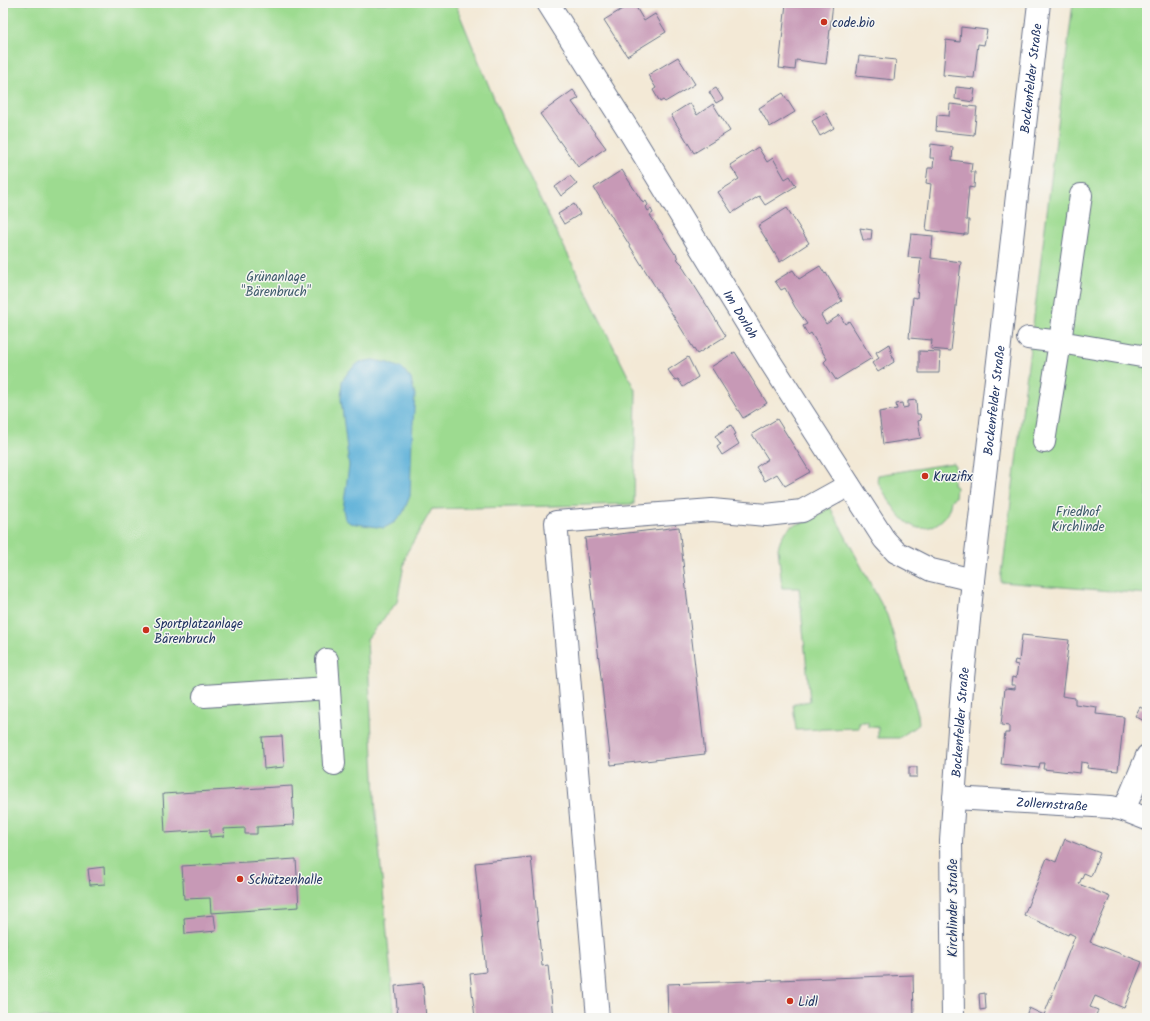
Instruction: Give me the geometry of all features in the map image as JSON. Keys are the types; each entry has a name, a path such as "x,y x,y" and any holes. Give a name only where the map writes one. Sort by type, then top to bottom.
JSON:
{"main road":[{"name":"Im Dorloh","path":"548,3 629,131 771,363 884,539 896,552 931,570 973,580"},
{"name":"Bockenfelder Straße","path":"954,798 962,688 973,580 1039,3"},
{"path":"1044,442 1082,195"},
{"path":"1028,338 1147,357"},
{"path":"598,1018 556,522 712,510 766,516 802,511 849,485"},
{"path":"327,660 334,764"},
{"path":"204,696 329,688"},
{"path":"1124,810 1147,756"},
{"name":"Zollernstraße","path":"954,798 1111,807 1124,810 1147,819"},
{"name":"Kirchlinder Straße","path":"953,1018 951,841 954,798"}],"green space":[{"name":"Grünanlage \"Bärenbruch\"","path":"3,3 456,3 511,140 636,392 634,504 432,509 406,554 397,602 367,639 376,815 395,1018 3,1018"},
{"name":"Friedhof Kirchlinde","path":"1073,3 1147,3 1147,594 1001,582"},
{"path":"953,463 955,466 953,484 956,487 955,497 951,500 949,510 943,519 927,528 918,528 909,524 895,509 877,481 878,475"},
{"path":"830,507 887,615 918,714 919,724 899,738 878,738 878,727 868,727 868,722 859,722 859,728 796,730 793,704 810,701 799,588 782,588 778,548 782,536 791,526 812,520"}],"water":[{"path":"373,360 388,363 403,369 411,379 415,395 410,496 403,513 395,522 384,528 350,523 345,519 343,509 349,466 341,399 342,381 349,371 360,362"}],"building":[{"path":"786,3 833,3 826,64 796,60 795,70 779,68"},
{"path":"629,5 636,7 644,21 655,14 666,32 627,56 604,20"},
{"path":"961,27 987,30 984,45 978,44 974,78 943,75 946,40 960,42"},
{"path":"859,56 896,60 894,80 856,76"},
{"path":"678,57 695,84 665,102 663,100 660,102 653,90 656,88 648,75"},
{"path":"956,87 975,89 973,102 955,99"},
{"path":"716,88 723,99 716,103 709,92"},
{"path":"573,90 579,98 572,102 606,148 578,167 540,114"},
{"path":"783,93 795,112 770,127 759,108"},
{"path":"690,103 697,115 713,104 730,131 694,153 671,115"},
{"path":"950,104 977,107 974,135 936,131 937,115 949,116"},
{"path":"826,113 834,128 820,136 812,121"},
{"path":"931,144 953,147 952,160 972,163 971,172 975,172 974,188 969,187 966,220 969,220 968,234 964,235 926,230 931,184 926,183 928,168 933,168 934,158 930,158"},
{"path":"758,147 767,162 773,158 785,179 790,176 796,186 765,205 759,196 732,213 718,192 739,179 730,165"},
{"path":"622,170 643,203 646,201 648,211 651,209 653,213 650,215 675,254 676,253 678,260 683,265 682,266 726,336 697,354 594,188"},
{"path":"570,176 577,184 561,196 555,187"},
{"path":"574,204 580,214 564,224 558,214"},
{"path":"787,208 809,243 780,262 758,226"},
{"path":"860,228 872,230 871,240 863,240"},
{"path":"911,234 933,236 931,258 961,262 951,351 931,349 932,340 909,338 913,297 917,298 921,258 908,257"},
{"path":"820,266 825,274 826,273 842,301 821,315 826,324 840,315 845,324 849,321 872,358 836,380 824,362 827,359 811,333 808,335 803,326 807,324 795,307 785,288 781,290 775,281 793,270 799,279"},
{"path":"889,344 894,362 878,372 872,363 879,358 876,352"},
{"path":"919,351 940,352 939,373 919,373"},
{"path":"735,352 767,403 743,418 711,367"},
{"path":"688,357 698,377 683,387 678,379 675,380 668,370"},
{"path":"916,400 917,414 920,414 921,420 918,421 921,438 883,444 879,412 897,409 896,404 902,403 903,408 908,407 908,401"},
{"path":"777,419 810,472 785,486 777,474 765,481 756,467 768,459 752,434"},
{"path":"731,425 739,444 722,455 717,447 721,444 715,436"},
{"path":"679,527 705,754 611,765 585,538"},
{"path":"1022,635 1069,640 1062,696 1075,698 1075,704 1097,707 1096,714 1124,717 1118,771 1087,768 1088,763 1081,762 1080,773 1043,769 1044,763 1040,763 1039,768 1001,764 1005,733 1009,733 1009,726 1001,725 1005,688 1015,689 1015,685 1011,685 1012,677 1016,678 1018,665 1014,664 1015,660 1019,661"},
{"path":"1140,707 1147,711 1144,721 1135,716"},
{"path":"282,736 284,767 264,769 262,737"},
{"path":"909,767 917,767 917,777 909,777"},
{"path":"292,786 294,825 257,827 257,834 245,834 245,828 223,829 224,836 210,837 210,830 165,833 163,794"},
{"path":"1065,839 1100,853 1091,876 1084,873 1079,884 1110,897 1090,942 1142,962 1124,1008 1095,996 1090,1007 1098,1010 1095,1018 1025,1018 1029,1008 1044,1015 1075,936 1069,933 1068,935 1024,915 1047,858 1056,862"},
{"path":"531,857 542,966 548,965 553,1018 475,1018 470,974 486,972 475,863"},
{"name":"Schützenhalle","path":"296,859 299,907 211,913 210,898 184,899 182,866"},
{"path":"104,867 105,884 90,885 88,869"},
{"path":"214,915 216,931 185,934 184,918"},
{"name":"Lidl","path":"913,975 914,1018 668,1018 667,984"},
{"path":"423,983 426,1018 398,1018 395,986"},
{"path":"985,993 986,1009 980,1010 979,994"}],"place":[{"name":"code.bio","path":"824,22"},
{"name":"Kruzifix","path":"925,476"},
{"name":"Sportplatzanlage Bärenbruch","path":"146,630"},
{"name":"Schützenhalle","path":"240,879"},
{"name":"Lidl","path":"790,1001"}]}
